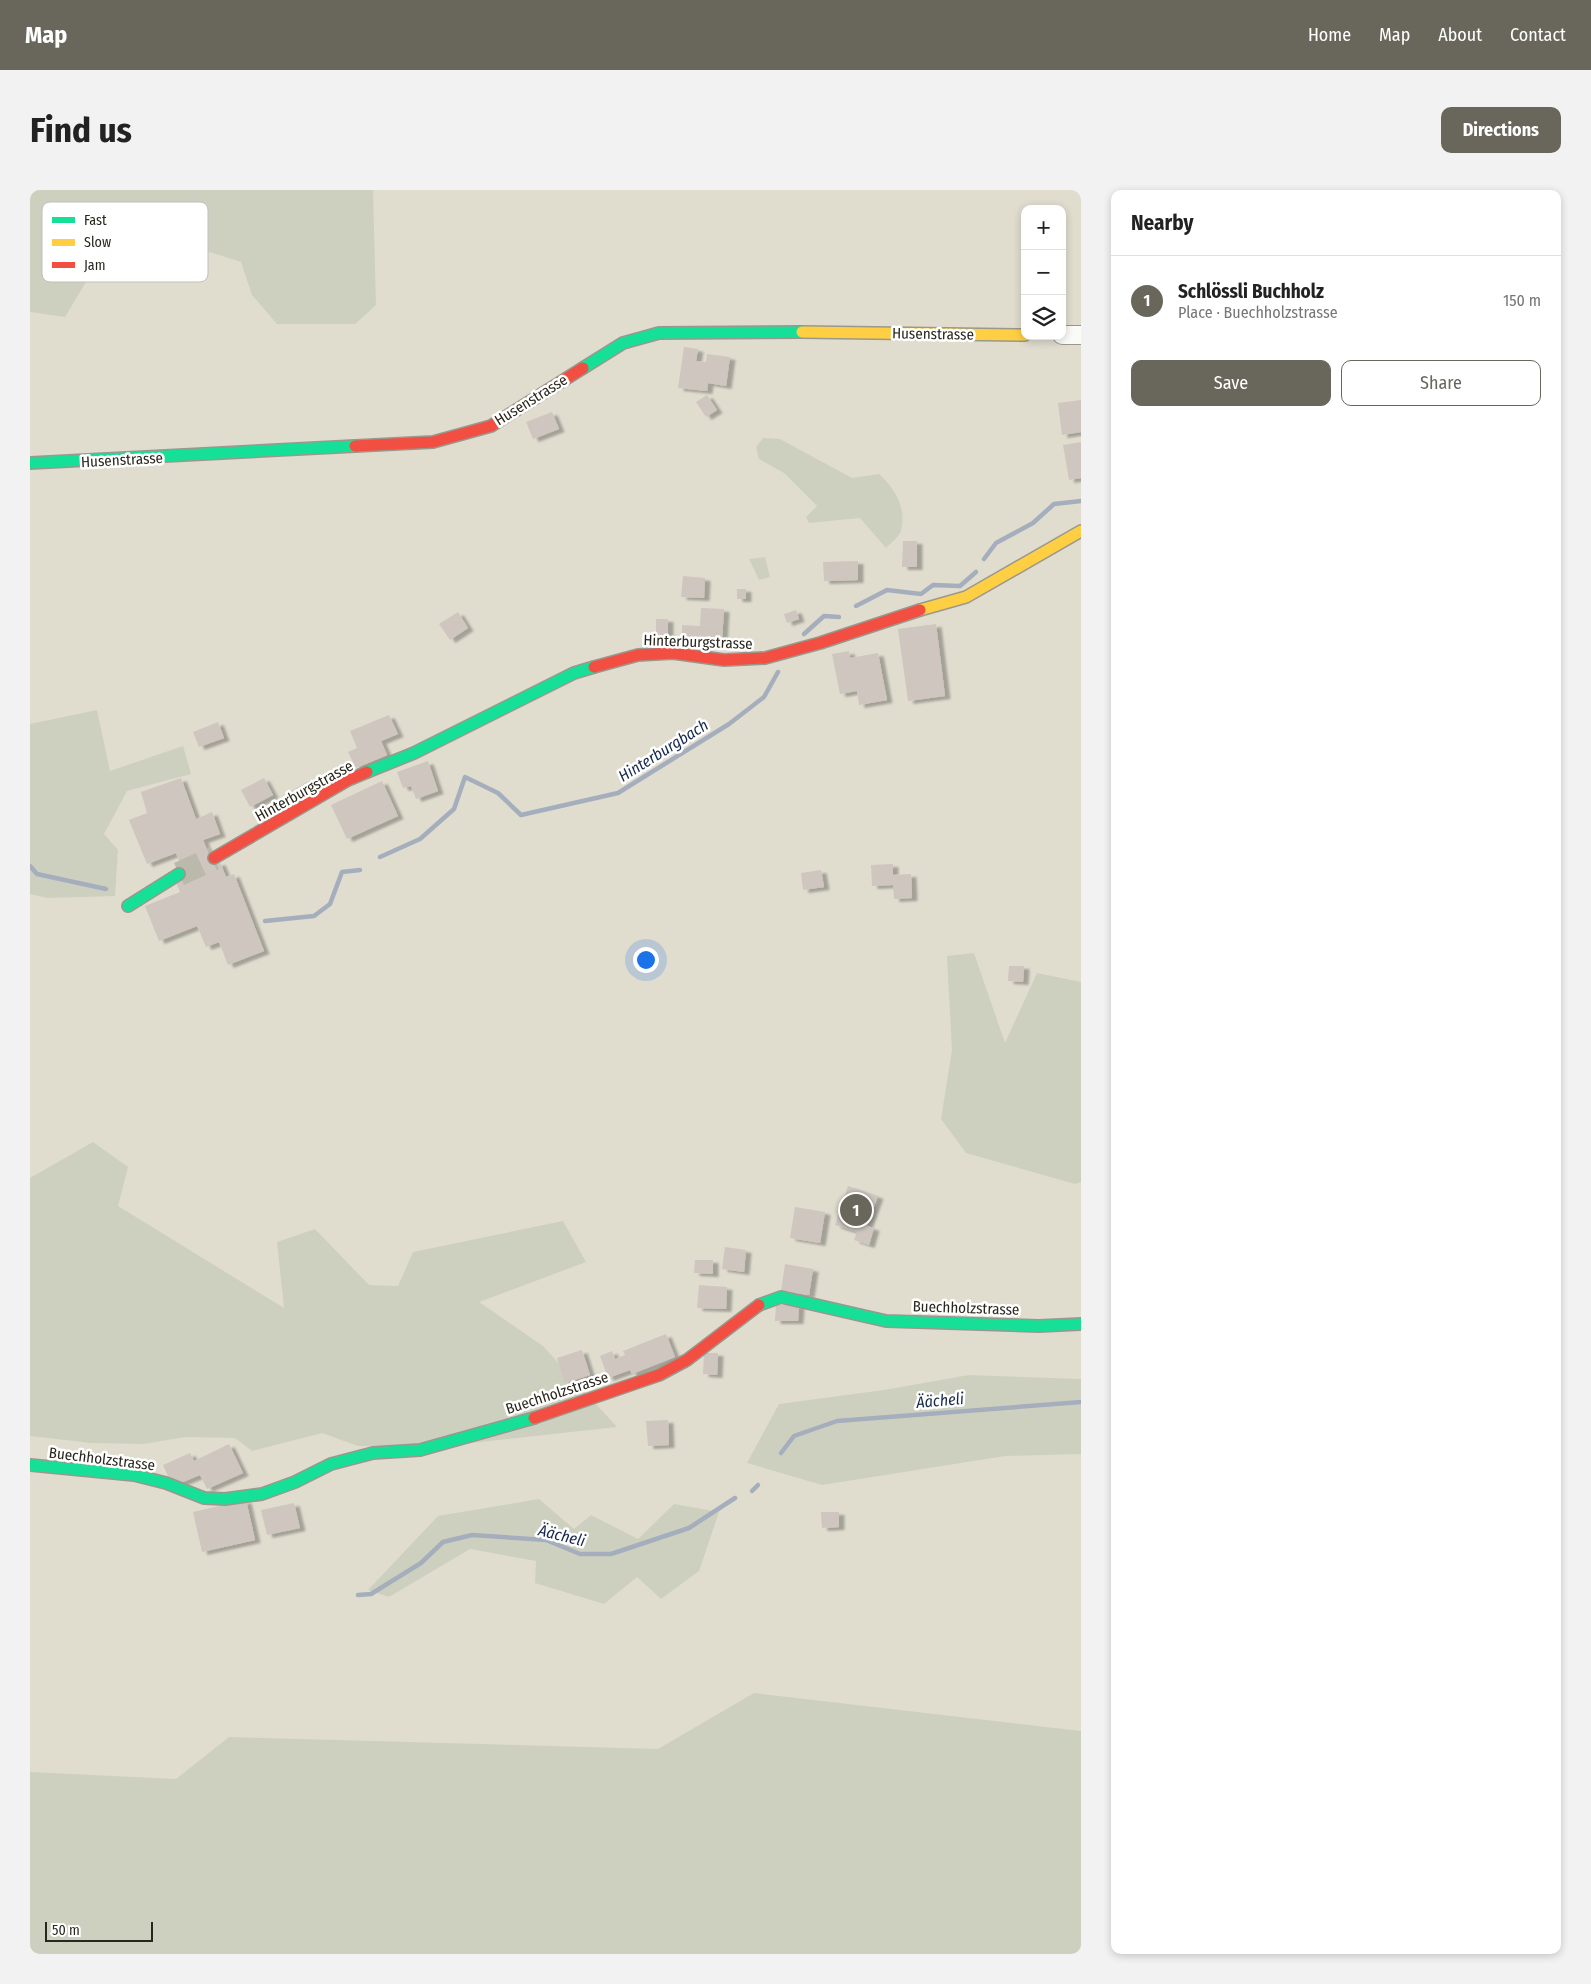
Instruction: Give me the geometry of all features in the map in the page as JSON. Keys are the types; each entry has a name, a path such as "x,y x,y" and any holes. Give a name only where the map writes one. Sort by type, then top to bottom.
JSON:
{"street":[{"name":"Husenstrasse","path":"30,463 433,442 491,426 623,343 659,333 799,332 1021,335"},
{"path":"1066,335 1081,335"},
{"name":"Hinterburgstrasse","path":"214,858 348,780 414,753 574,673 638,655 673,654 731,661 765,658 820,642 887,619 966,597 1081,531"},
{"path":"128,906 179,874"},
{"name":"Buechholzstrasse","path":"30,1465 134,1475 166,1483 204,1498 225,1499 262,1494 295,1482 331,1464 373,1453 420,1450 554,1412 659,1376 687,1360 755,1307 782,1297 886,1321 1039,1326 1081,1324"}],"green space":[{"path":"30,190 373,190 376,305 355,324 277,324 252,295 241,262 208,252 208,202 42,202 42,282 86,282 65,317 30,312"},
{"path":"763,438 780,439 852,478 879,474 890,485 901,506 902,522 899,535 886,548 860,518 809,523 806,517 817,506 784,473 759,459 756,447"},
{"path":"765,557 770,577 759,580 749,559"},
{"path":"97,710 110,771 183,746 191,774 127,791 104,834 118,850 115,896 47,898 30,894 30,724"},
{"path":"974,953 1005,1043 1037,973 1081,982 1081,1182 1075,1184 966,1153 941,1119 952,1050 947,956"},
{"path":"93,1142 128,1167 118,1206 284,1308 277,1242 315,1229 369,1285 398,1286 413,1252 563,1221 586,1262 479,1302 543,1346 617,1427 444,1446 358,1446 322,1433 252,1451 235,1438 186,1437 143,1444 91,1443 30,1436 30,1178"},
{"path":"969,1375 1081,1379 1081,1454 1005,1456 822,1485 747,1463 779,1404 884,1390"},
{"path":"539,1499 574,1529 591,1515 638,1539 674,1504 719,1512 699,1571 661,1599 637,1577 604,1604 535,1583 536,1561 470,1549 389,1597 368,1590 438,1516"},
{"path":"754,1693 1081,1731 1081,1954 30,1954 30,1772 176,1779 229,1737 658,1749"}],"building":[{"path":"684,347 698,349 696,361 706,362 707,354 730,357 726,386 708,383 707,391 678,388"},
{"path":"707,395 717,410 706,417 696,402"},
{"path":"1081,400 1081,432 1062,435 1058,403"},
{"path":"552,412 559,429 533,439 526,422"},
{"path":"1081,442 1081,478 1069,480 1063,445"},
{"path":"903,541 917,541 917,567 902,567"},
{"path":"858,561 858,580 824,581 823,562"},
{"path":"683,576 705,578 704,598 681,597"},
{"path":"737,589 746,589 746,599 737,599"},
{"path":"701,608 724,609 722,641 682,639 682,625 700,626"},
{"path":"796,610 799,619 787,623 784,614"},
{"path":"458,612 468,628 450,640 439,624"},
{"path":"656,619 668,619 668,638 656,638"},
{"path":"936,624 945,696 908,701 898,629"},
{"path":"849,651 850,658 878,653 887,700 859,705 857,691 840,694 832,654"},
{"path":"389,715 398,734 381,741 387,755 356,768 348,752 357,748 350,731"},
{"path":"218,722 224,738 199,747 193,732"},
{"path":"428,761 438,791 416,799 411,786 403,788 397,772"},
{"path":"181,778 196,819 212,812 220,834 203,840 213,864 220,862 226,877 234,874 264,951 228,965 219,942 206,947 197,926 159,941 145,906 180,892 176,882 186,878 176,853 147,864 129,820 147,813 141,792"},
{"path":"264,778 273,795 250,807 241,790"},
{"path":"311,780 317,791 297,801 291,791"},
{"path":"382,781 398,816 347,839 331,805"},
{"path":"893,864 893,875 911,874 912,898 894,899 893,885 872,886 871,865"},
{"path":"821,870 824,887 803,890 801,873"},
{"path":"1009,966 1024,966 1023,982 1008,981"},
{"path":"848,1186 878,1196 867,1226 874,1228 869,1245 854,1240 857,1232 835,1225"},
{"path":"795,1207 825,1212 820,1243 790,1238"},
{"path":"725,1247 746,1250 744,1272 722,1269"},
{"path":"695,1260 713,1260 713,1274 694,1273"},
{"path":"785,1264 813,1269 809,1295 781,1291"},
{"path":"699,1285 727,1287 726,1309 697,1308"},
{"path":"776,1305 799,1305 798,1321 775,1321"},
{"path":"666,1334 675,1357 632,1374 630,1370 608,1378 600,1356 612,1351 615,1359 625,1355 623,1351"},
{"path":"582,1350 590,1375 565,1383 557,1358"},
{"path":"704,1353 718,1353 717,1375 703,1374"},
{"path":"668,1420 669,1445 648,1446 646,1421"},
{"path":"229,1444 243,1473 207,1489 200,1475 183,1482 171,1483 163,1465 190,1453 194,1461"},
{"path":"246,1500 255,1540 202,1552 193,1512"},
{"path":"294,1503 300,1528 267,1535 261,1510"},
{"path":"821,1512 839,1512 839,1527 822,1528"}],"waterway":[{"name":"Hinterburgbach","path":"984,559 996,543 1033,523 1054,504 1081,501"},
{"name":"Hinterburgbach","path":"856,606 887,590 921,594 933,585 960,586 976,572"},
{"name":"Hinterburgbach","path":"804,634 824,616 839,617"},
{"name":"Hinterburgbach","path":"380,857 420,839 454,809 465,777 498,793 521,815 618,793 729,724 764,697 778,672"},
{"name":"Hinterburgbach","path":"30,866 37,874 106,889"},
{"name":"Hinterburgbach","path":"265,921 314,916 330,904 342,872 360,870"},
{"name":"Äächeli","path":"781,1453 794,1436 837,1421 1081,1402"},
{"name":"Äächeli","path":"752,1491 758,1485"},
{"name":"Äächeli","path":"358,1595 371,1594 421,1563 443,1542 472,1535 546,1540 580,1554 611,1554 689,1528 735,1498"}],"tunnel":[{"path":"179,874 214,858"}],"traffic: fast":[{"path":"583,368 623,343 659,333 802,332"},
{"path":"30,463 355,446"},
{"path":"367,772 414,753 574,673 594,667"},
{"path":"128,906 179,874"},
{"path":"759,1305 781,1297 886,1321 1039,1326 1081,1324"},
{"path":"30,1465 134,1475 166,1483 204,1498 225,1499 262,1494 295,1482 331,1464 373,1453 420,1450 534,1418"}],"traffic: slow":[{"path":"802,332 1021,335"},
{"path":"920,610 966,597 1081,531"}],"traffic: jam":[{"path":"355,446 433,442 491,426 583,368"},
{"path":"594,667 638,655 673,653 724,660 765,658 820,643 920,610"},
{"path":"214,858 348,780 367,772"},
{"path":"534,1418 659,1375 687,1360 759,1305"}],"place":[{"name":"Schlössli Buchholz","path":"856,1210"}]}
